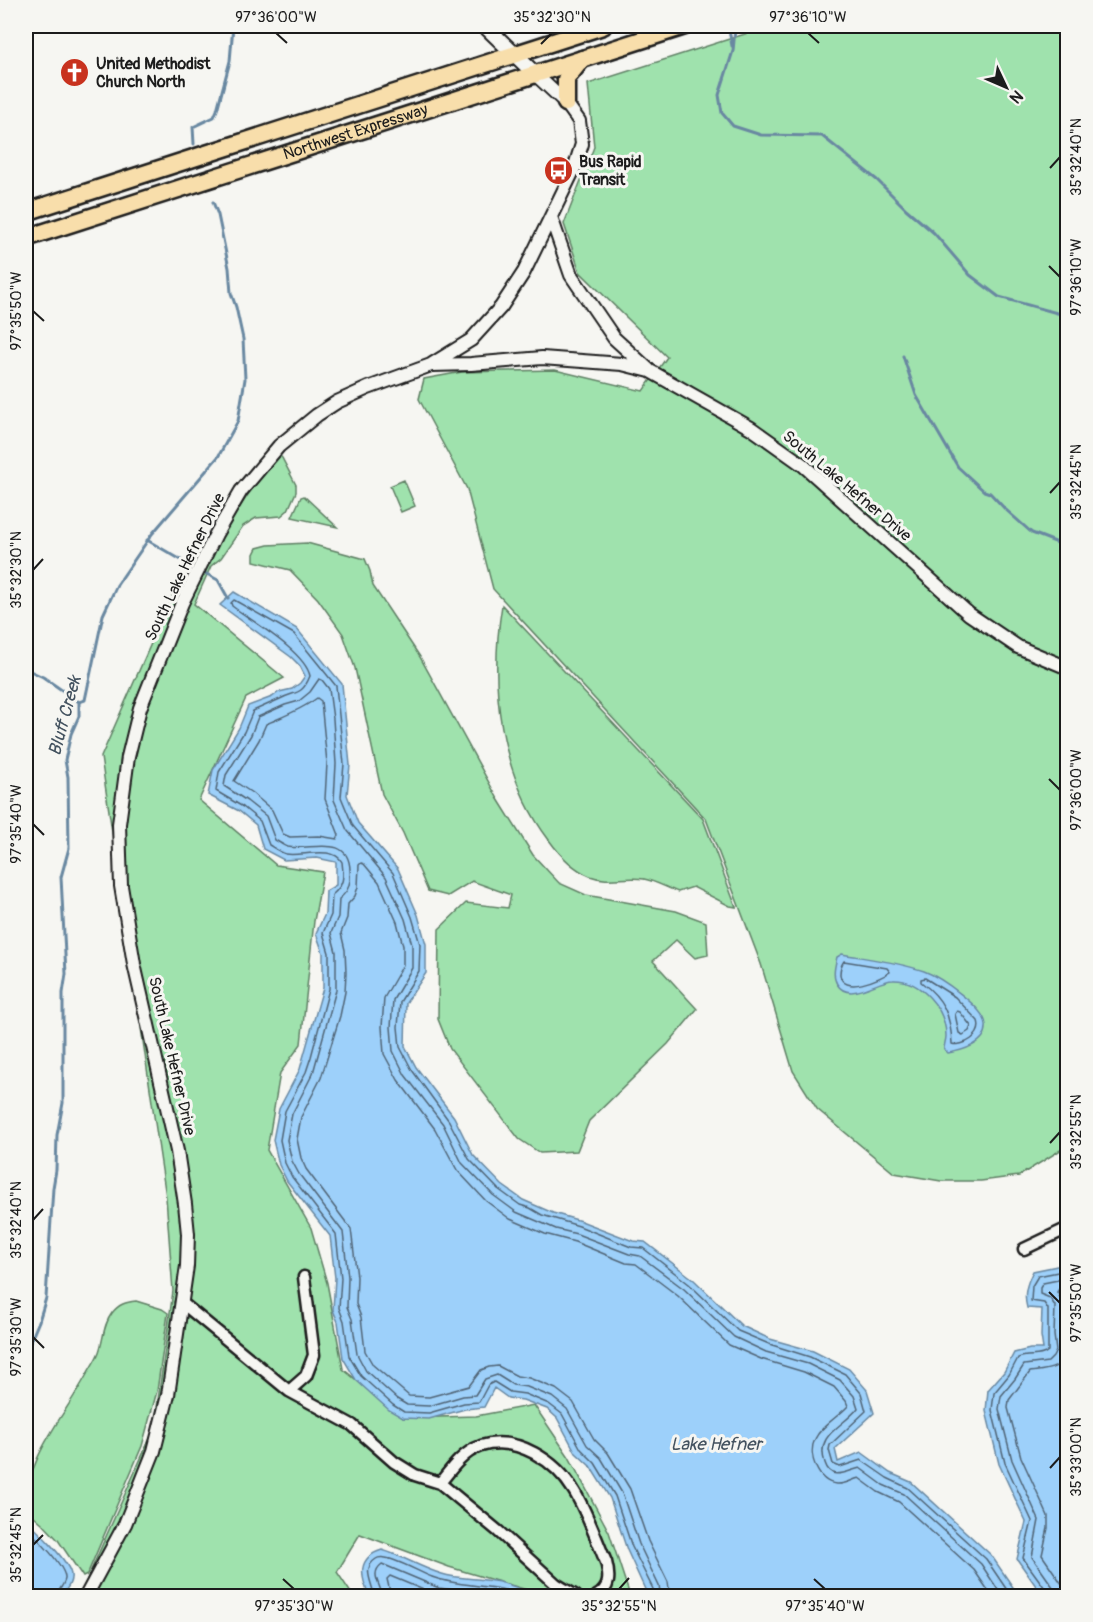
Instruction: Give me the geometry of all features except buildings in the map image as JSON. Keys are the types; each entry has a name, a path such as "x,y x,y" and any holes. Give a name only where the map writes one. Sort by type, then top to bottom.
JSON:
{"highway":[{"name":"Northwest Expressway","path":"26,212 603,26"},
{"name":"Northwest Expressway","path":"26,238 685,26"},
{"path":"566,103 566,79 583,58"}],"main road":[{"path":"485,26 535,74"}],"street":[{"path":"430,365 471,340 501,308 524,272 574,169 582,144 579,122 566,103 535,74"},
{"path":"551,218 571,275 614,338 650,371"},
{"name":"South Lake Hefner Drive","path":"86,1596 125,1524 154,1451 168,1395 187,1266 188,1234 177,1150 134,964 121,886 119,824 128,756 140,708 170,631 204,559 241,491 268,457 297,430 337,402 430,365 542,358 613,363 650,371 752,428 803,465 969,614 1018,647 1068,668"},
{"path":"1024,1249 1068,1228"},
{"path":"289,1391 306,1376 314,1355 304,1277"},
{"path":"181,1302 289,1391 352,1425 415,1475 440,1483 498,1531 556,1584 576,1596"},
{"path":"440,1483 466,1454 480,1446 510,1445 541,1456 559,1471 575,1492 606,1562 609,1584 597,1596"}],"green space":[{"path":"770,26 1067,26 1067,1146 1019,1176 981,1181 941,1181 894,1173 817,1109 793,1071 761,964 706,819 493,589 467,489 419,399 424,379 462,372 555,370 643,391 667,357 580,272 564,224 594,147 588,84"},
{"path":"279,455 296,485 296,492 288,510 281,516 256,518 243,526 221,558 211,566 194,604 284,678 246,698 199,800 276,865 323,872 314,921 301,1044 280,1073 267,1150 311,1228 327,1283 343,1369 403,1418 476,1416 534,1405 569,1457 609,1532 630,1596 548,1596 449,1567 360,1534 337,1572 353,1596 94,1596 96,1593 84,1586 154,1429 173,1291 166,1197 101,757 175,589 190,600 240,506"},
{"path":"404,480 415,506 401,512 390,486"},
{"path":"304,496 337,527 292,517 301,497"},
{"path":"307,543 365,559 373,586 420,657 498,799 533,855 559,883 586,895 676,911 706,922 708,955 695,958 676,940 653,961 697,1009 668,1044 589,1121 577,1151 540,1153 519,1139 450,1049 438,1019 439,929 466,903 508,908 511,895 472,881 448,896 428,891 403,833 382,794 355,668 343,634 318,599 290,570 254,561 257,548 268,545"},
{"path":"502,605 703,819 736,907 693,887 678,892 644,879 603,879 590,876 572,865 553,845 532,814 519,787 502,727 497,666"},
{"path":"136,1301 168,1313 157,1391 142,1446 87,1575 83,1577 58,1540 26,1509 27,1491 38,1456 98,1355 109,1318 120,1306"}],"water":[{"name":"Lake Hefner","path":"234,592 297,629 342,684 350,765 347,795 358,823 398,869 418,915 426,944 426,973 406,1003 405,1046 416,1067 454,1117 473,1155 502,1185 523,1200 633,1241 645,1242 693,1279 742,1326 770,1339 813,1351 849,1369 867,1390 874,1413 835,1449 838,1462 861,1452 890,1473 911,1482 991,1555 1019,1596 648,1596 627,1550 610,1498 590,1466 576,1453 557,1418 547,1409 523,1400 508,1398 494,1388 484,1407 465,1409 429,1419 403,1418 389,1410 356,1380 343,1358 338,1322 333,1310 335,1278 330,1236 287,1181 279,1165 273,1140 279,1109 300,1069 323,988 323,953 316,933 325,914 326,891 336,885 336,862 317,858 284,860 263,849 256,825 239,811 208,795 213,770 239,728 248,706 279,692 292,689 305,676 300,666 291,657 220,605"},
{"path":"842,954 904,965 924,971 940,980 961,994 978,1010 986,1025 983,1037 973,1045 948,1053 944,1049 946,1036 942,1016 930,997 913,985 893,980 856,992 842,990 835,981 834,974 837,957"},
{"path":"1067,1264 1067,1596 1043,1596 1017,1559 1026,1522 999,1464 986,1411 988,1390 1004,1372 1014,1353 1043,1349 1042,1309 1027,1308 1025,1298 1033,1271"},
{"path":"26,1521 50,1544 70,1571 68,1588 61,1596 26,1596 35,1585 33,1566 26,1558"},
{"path":"382,1550 442,1574 499,1582 537,1596 369,1596 364,1582 364,1563 374,1553"}],"waterway":[{"name":"Bluff Creek","path":"194,144 193,127 214,117 217,110 230,61 233,26"},
{"path":"735,29 733,51 719,95 722,113 733,126 761,135 822,136 877,180 934,233 970,275 999,297 1068,316"},
{"path":"729,30 732,46"},
{"name":"Bluff Creek","path":"26,1352 46,1298 57,1135 63,1103 63,993 66,974 61,877 69,848 68,777 65,760 71,734 79,716 79,702 85,700 103,615 117,585 152,534 218,457 238,421 245,379 243,339 231,293 229,268 218,215 213,202"},
{"path":"903,356 916,395 958,467 984,491 990,493 1032,533 1068,547"},
{"path":"147,540 195,568"},
{"path":"201,571 218,580 228,598"},
{"path":"28,670 43,677 79,702"}],"place":[{"name":"United Methodist Church North","path":"75,73"},
{"name":"Bus Rapid Transit","path":"558,171"}]}
